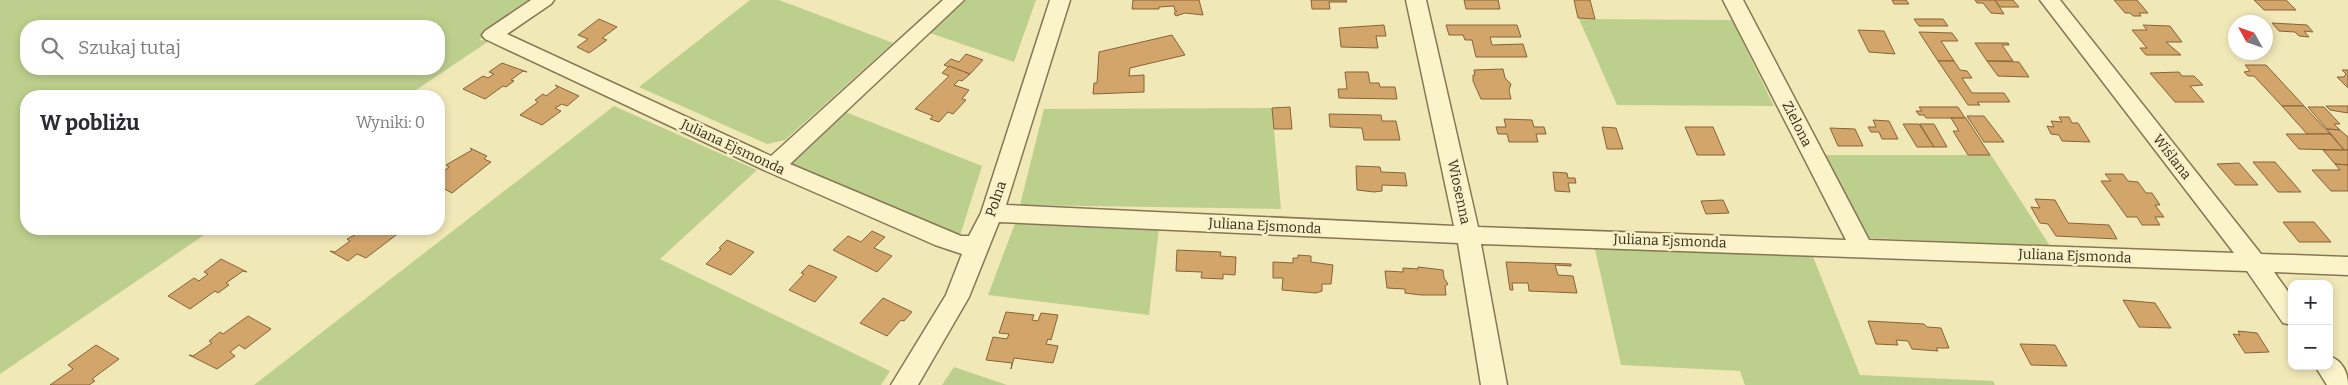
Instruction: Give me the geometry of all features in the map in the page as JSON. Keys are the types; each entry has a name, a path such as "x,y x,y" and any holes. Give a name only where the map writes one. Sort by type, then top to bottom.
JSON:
{"street":[{"name":"Juliana Ejsmonda","path":"544,0 492,35 774,166 943,239 960,245 977,244"},
{"path":"774,166 954,0"},
{"name":"Polna","path":"904,385 957,297 977,244 992,213 1060,0"},
{"name":"Wiosenna","path":"1416,0 1468,235 1494,385"},
{"name":"Zielona","path":"1733,0 1861,247"},
{"name":"Wiślana","path":"2050,0 2255,264 2288,310"},
{"name":"Juliana Ejsmonda","path":"992,213 1468,235 1861,247 2255,264 2348,266"},
{"path":"2331,370 2341,385"}],"green space":[{"path":"0,0 537,0 479,40 489,41 445,71 445,20 20,20 20,75 438,75 416,90 20,90 20,235 204,235 0,374"},
{"path":"750,0 779,0 893,43 785,140 767,144 639,87"},
{"path":"963,0 1036,0 1014,62 927,32"},
{"path":"1579,19 1732,20 1774,106 1617,105"},
{"path":"614,106 757,170 660,259 890,371 881,385 254,385"},
{"path":"1272,108 1281,209 1020,205 1044,109"},
{"path":"843,111 982,166 959,239 785,162"},
{"path":"1824,155 1991,155 2050,246 1868,238"},
{"path":"1016,221 1159,228 1149,315 988,295"},
{"path":"1594,245 1812,254 1860,375 1993,381 1995,385 1745,385 1740,371 1621,365"},
{"path":"954,367 1007,385 942,385"}],"building":[{"path":"1133,0 1199,0 1203,15 1185,13 1176,16 1174,13 1177,11 1175,11 1174,6 1159,7 1159,9 1132,9"},
{"path":"1311,0 1346,0 1347,2 1329,2 1330,9 1312,9"},
{"path":"1464,0 1498,0 1500,9 1466,9"},
{"path":"1574,0 1590,0 1595,19 1578,18"},
{"path":"1892,0 1906,0 1909,4 1894,4"},
{"path":"1975,0 1995,0 2004,14 1991,13 1983,3 1977,3"},
{"path":"1995,0 2013,0 2019,7 2000,7"},
{"path":"2114,0 2137,0 2148,13 2139,13 2141,16 2133,16 2130,13 2125,13"},
{"path":"2254,0 2286,0 2296,10 2264,10"},
{"path":"599,19 617,27 602,38 607,40 589,53 577,47 588,39 578,35"},
{"path":"1914,19 1943,19 1948,26 1919,26"},
{"path":"2273,23 2307,25 2313,32 2304,31 2309,37 2299,36 2295,32 2279,31"},
{"path":"1384,25 1386,36 1376,36 1378,48 1341,47 1339,28"},
{"path":"1446,25 1517,25 1521,37 1490,37 1492,45 1523,44 1527,57 1476,57 1472,40 1465,40 1463,35 1449,35"},
{"path":"2143,25 2170,26 2182,42 2166,42 2181,55 2146,55 2140,48 2147,48 2132,30 2147,30"},
{"path":"1858,30 1884,31 1895,54 1869,52"},
{"path":"1919,32 1952,33 1958,41 1941,41 1954,61 1938,61"},
{"path":"1172,35 1185,55 1130,68 1129,76 1144,75 1144,92 1093,94 1094,83 1097,83 1099,52"},
{"path":"1975,43 2008,43 2009,45 2002,45 2013,61 1987,61"},
{"path":"966,54 983,60 970,74 944,65 951,59 959,62"},
{"path":"1938,61 1954,61 1960,70 1967,71 1972,78 1962,78 1972,93 2004,93 2010,102 1977,102 1980,105 1968,105"},
{"path":"1987,61 2019,62 2029,77 1998,76"},
{"path":"502,63 527,72 523,71 511,80 514,81 506,87 503,86 485,99 463,89 483,76 488,78 494,74 489,72"},
{"path":"2245,65 2266,65 2304,106 2282,106 2254,76 2248,76 2244,72 2250,71"},
{"path":"949,66 970,74 954,85 969,90 962,99 966,100 953,114 948,112 939,122 930,119 933,116 915,109 949,76 942,73"},
{"path":"1503,69 1505,78 1511,84 1509,90 1511,99 1481,99 1473,81 1474,70"},
{"path":"2342,70 2348,70 2348,88 2337,77 2344,77 2346,74"},
{"path":"1345,72 1368,72 1370,83 1379,83 1380,87 1395,87 1397,99 1339,98 1338,89 1347,89"},
{"path":"2179,72 2182,76 2194,76 2203,85 2190,86 2204,102 2175,102 2150,73"},
{"path":"555,85 579,96 567,106 562,104 555,108 561,111 542,125 520,115 538,102 535,100 543,94 546,96 558,87"},
{"path":"2282,106 2304,106 2330,134 2307,134"},
{"path":"2326,106 2348,106 2348,113 2330,110"},
{"path":"1290,107 1292,129 1274,129 1272,108"},
{"path":"1919,107 1958,107 1965,118 1926,118 1924,115 1919,115 1916,111 1922,111"},
{"path":"2308,107 2324,107 2340,124 2334,124 2340,130 2327,129"},
{"path":"1329,114 1381,115 1382,121 1396,121 1400,140 1364,140 1362,128 1330,127"},
{"path":"1967,116 1984,116 2004,142 1984,142"},
{"path":"2059,117 2069,117 2072,123 2078,123 2090,142 2062,141 2059,135 2051,134 2047,126 2054,127 2051,121 2062,122"},
{"path":"1951,118 1966,118 1990,155 1968,155 1953,131 1959,131"},
{"path":"1504,119 1532,120 1534,127 1544,127 1546,134 1536,134 1538,142 1509,142 1507,134 1498,134 1496,127 1506,127"},
{"path":"1873,120 1889,121 1898,139 1882,139 1879,132 1871,132 1868,127 1876,127"},
{"path":"1903,124 1919,124 1934,147 1917,147"},
{"path":"1920,124 1934,124 1947,147 1934,147"},
{"path":"1602,127 1616,128 1623,149 1607,149"},
{"path":"1685,127 1713,127 1725,155 1697,155"},
{"path":"1830,128 1855,129 1863,146 1838,146"},
{"path":"2327,129 2340,130 2348,137 2348,150 2344,150"},
{"path":"2286,134 2330,134 2344,150 2299,149"},
{"path":"470,148 487,156 484,159 491,162 452,193 445,189 445,170 449,167 446,165 472,150"},
{"path":"2323,150 2348,150 2348,165 2335,164"},
{"path":"2253,162 2275,162 2301,192 2278,192"},
{"path":"2239,163 2258,185 2235,185 2217,164"},
{"path":"2335,164 2348,165 2348,191 2331,191 2312,170 2340,170"},
{"path":"1356,166 1380,167 1381,172 1405,173 1407,186 1382,185 1382,191 1374,192 1357,190"},
{"path":"1553,172 1567,173 1568,178 1575,178 1576,183 1568,183 1570,192 1555,191"},
{"path":"2105,174 2123,174 2128,181 2138,182 2146,193 2152,193 2160,205 2155,205 2164,217 2155,217 2160,225 2142,225 2137,217 2127,217 2101,181 2111,181"},
{"path":"2035,199 2055,200 2068,223 2109,225 2117,239 2056,236 2048,224 2040,223 2031,207 2040,208"},
{"path":"1723,200 1729,213 1706,214 1701,201"},
{"path":"2283,222 2314,222 2331,242 2299,242"},
{"path":"872,231 885,237 874,248 892,256 877,272 833,250 848,236 861,242"},
{"path":"355,235 396,235 366,258 357,254 348,261 330,251 335,252 350,241 347,239"},
{"path":"727,240 754,252 731,275 706,264"},
{"path":"1177,250 1221,252 1220,256 1236,257 1235,275 1223,274 1223,279 1201,278 1202,272 1176,271"},
{"path":"1298,255 1311,256 1311,262 1333,265 1331,284 1322,284 1322,291 1316,293 1282,290 1283,278 1273,278 1273,262 1293,263 1293,258 1298,258"},
{"path":"221,259 247,272 243,271 226,283 229,285 218,293 215,291 190,309 168,296 194,278 199,281 208,274 204,272"},
{"path":"1506,262 1571,264 1571,266 1555,265 1558,275 1573,276 1577,293 1529,291 1528,283 1512,283 1513,290 1510,290"},
{"path":"809,265 837,277 815,302 789,290 804,274 801,273"},
{"path":"1418,267 1443,270 1444,278 1448,284 1445,286 1446,295 1421,295 1405,293 1405,289 1387,288 1385,271 1403,272 1403,268 1418,269"},
{"path":"883,298 912,312 904,321 901,320 887,336 860,323"},
{"path":"2123,300 2155,303 2171,328 2139,327"},
{"path":"1006,312 1034,315 1032,320 1038,321 1041,313 1058,315 1051,340 1048,339 1046,344 1058,346 1053,363 1014,358 1011,369 1012,363 986,360 993,337 1007,339 1009,334 999,333"},
{"path":"248,316 271,329 245,349 239,345 230,352 235,356 217,369 189,355 193,356 212,343 209,341 220,332 223,334"},
{"path":"1868,321 1924,324 1927,327 1941,328 1949,348 1936,348 1938,351 1912,349 1908,341 1896,340 1898,345 1876,344"},
{"path":"2238,331 2257,333 2269,352 2245,353 2233,334 2240,335"},
{"path":"2020,344 2055,345 2067,366 2031,365"},
{"path":"96,345 119,359 92,379 95,381 89,385 50,385 73,369 68,365"}]}
